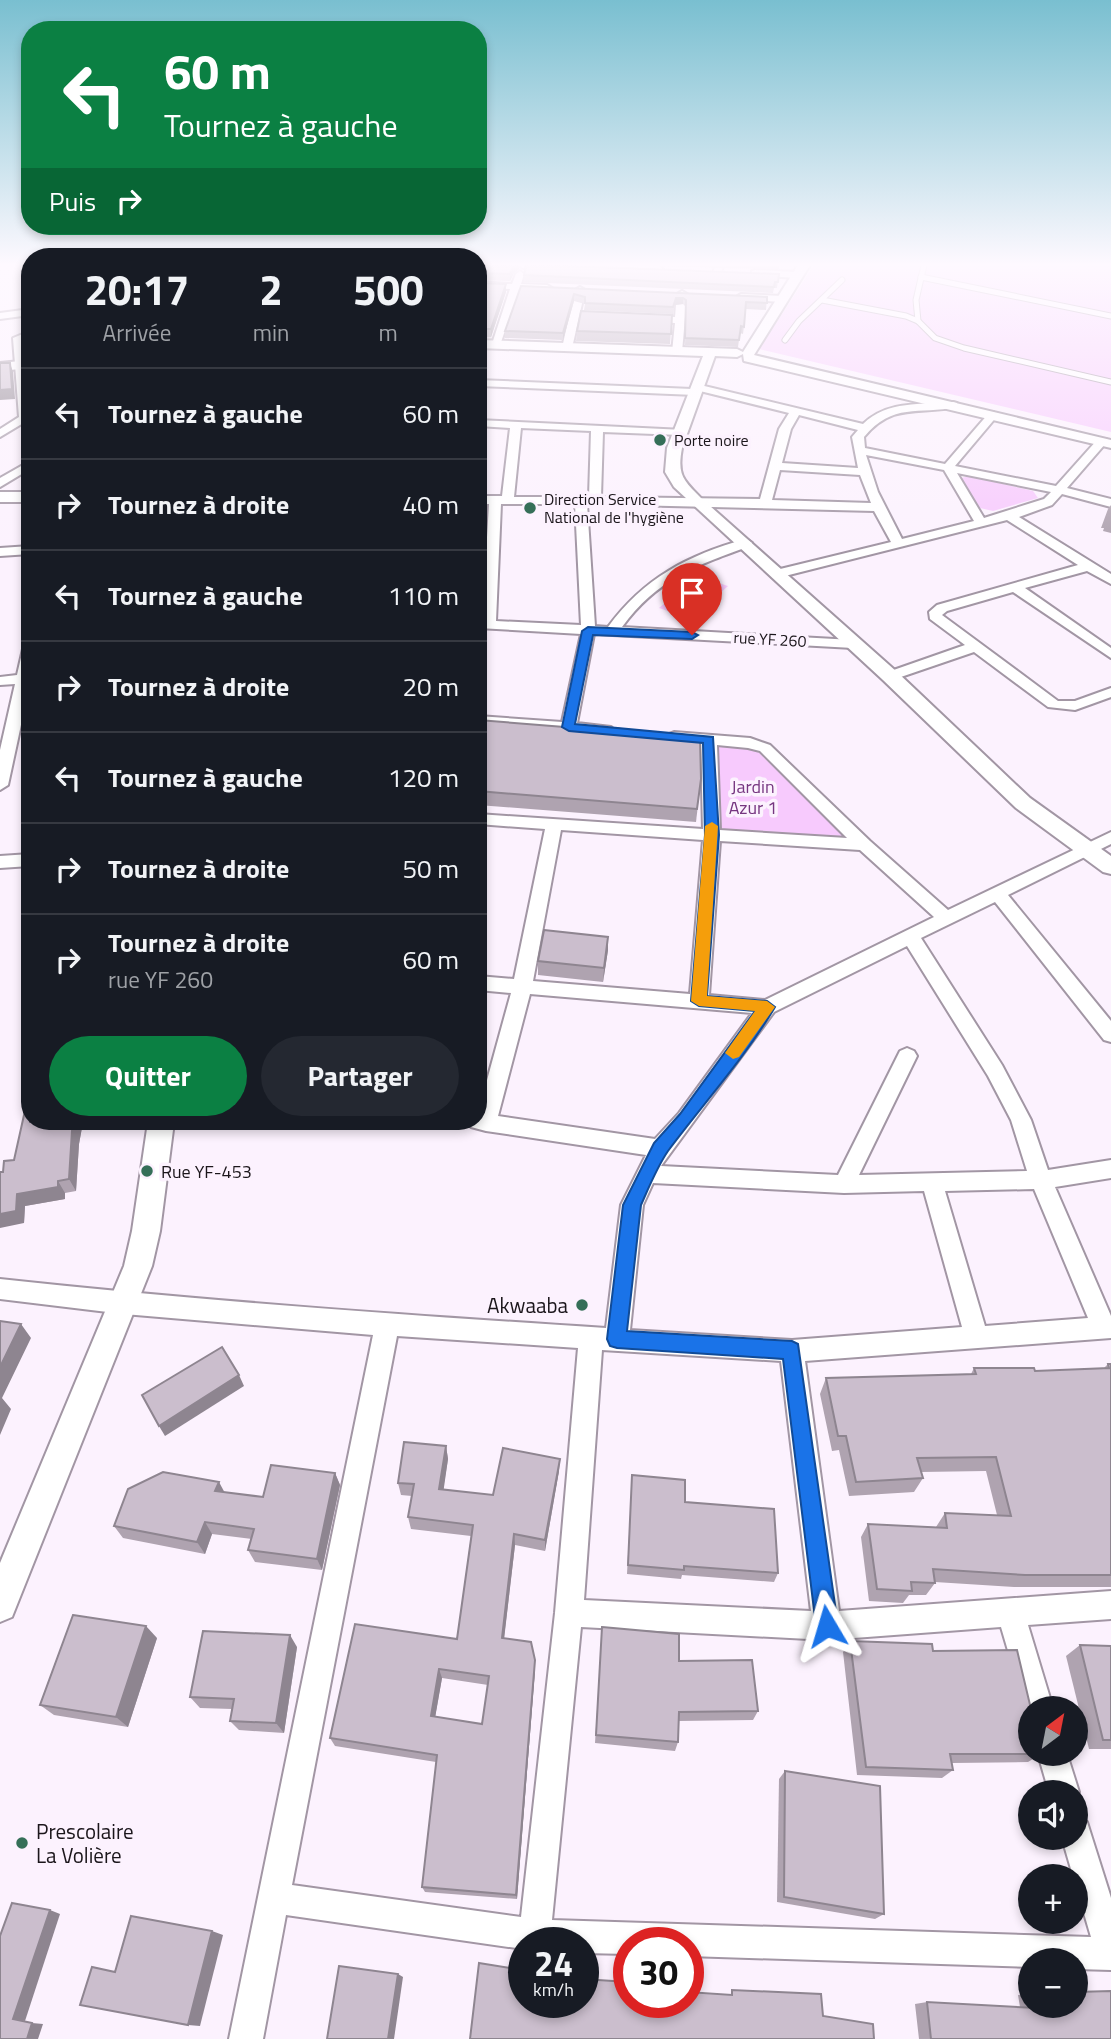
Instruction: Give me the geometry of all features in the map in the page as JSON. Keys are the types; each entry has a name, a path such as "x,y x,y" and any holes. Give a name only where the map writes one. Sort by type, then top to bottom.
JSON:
{"street":[{"path":"712,360 696,389 680,432 671,467 677,481 890,676 1023,803 1111,867"},
{"path":"764,360 1107,443"},
{"path":"0,367 21,365"},
{"path":"487,383 696,389 865,428"},
{"path":"898,543 878,507 865,472 858,438 865,428 894,407 953,405"},
{"path":"765,504 785,429 795,412"},
{"path":"948,467 993,415"},
{"path":"0,420 21,418"},
{"path":"0,434 21,422"},
{"path":"487,423 680,432"},
{"path":"487,598 516,425"},
{"path":"595,502 597,430"},
{"path":"777,574 1009,516 1048,502 1107,443"},
{"path":"859,450 1060,490 1111,503"},
{"path":"774,466 865,472"},
{"path":"948,467 981,523"},
{"path":"0,483 21,470"},
{"path":"0,497 21,497"},
{"path":"487,500 696,501 878,507"},
{"path":"569,727 588,631 580,502"},
{"path":"1009,516 1111,580"},
{"path":"612,631 648,587 673,570 746,543"},
{"path":"0,552 21,551"},
{"path":"1089,566 936,612 935,616 1053,704 1062,707 1111,692"},
{"path":"1016,587 1111,654"},
{"name":"rue YF 260","path":"487,624 853,644"},
{"path":"890,676 977,646"},
{"path":"0,681 21,678"},
{"path":"0,785 6,727 21,684"},
{"path":"487,722 620,732"},
{"path":"658,735 750,743 765,748 864,845 947,919"},
{"path":"699,1001 712,835 709,740"},
{"path":"487,820 864,845"},
{"path":"487,1105 522,988 554,825"},
{"path":"536,1927 569,1613 604,1340 632,1205 646,1174 660,1148 686,1119 767,1007 1088,851 1111,837"},
{"path":"0,862 21,861"},
{"path":"998,894 1111,1035"},
{"path":"0,1289 124,1303 387,1325 792,1351 1108,1328 1041,1180 1021,1120 995,1071 911,937"},
{"path":"487,984 767,1007"},
{"path":"844,1184 907,1056"},
{"path":"487,1123 660,1148"},
{"path":"0,1605 7,1571 138,1266 146,1231 160,1130"},
{"path":"646,1174 844,1184 1041,1180 1111,1169"},
{"path":"932,1182 977,1337"},
{"path":"246,2039 387,1325"},
{"path":"792,1351 827,1626"},
{"path":"569,1613 827,1626 1111,1605"},
{"path":"1011,1613 1035,1696"},
{"path":"599,1937 1111,1952 1081,1850"},
{"path":"275,1898 508,1931"}],"lane":[{"path":"1017,360 1111,382"}],"green space":[{"path":"806,360 1111,360 1111,432"},
{"path":"970,476 1033,491 1038,498 993,511 980,508 961,478"},
{"path":"697,576 728,586 691,619 659,608"},
{"name":"Jardin Azur 1","path":"717,745 755,749 848,838 720,829"}],"building":[{"path":"0,363 10,363 12,389 0,390"},
{"path":"487,721 613,728 700,738 701,779 697,809 487,792"},
{"path":"544,930 608,937 604,968 538,961"},
{"path":"21,1128 72,1130 69,1179 58,1181 58,1187 17,1194 16,1211 0,1214 0,1172 3,1172 4,1161 14,1160"},
{"path":"0,1321 21,1324 0,1367"},
{"path":"222,1347 239,1375 159,1426 142,1395"},
{"path":"1108,1364 1111,1364 1111,1575 1025,1575 933,1569 935,1583 911,1582 912,1591 877,1589 868,1524 947,1528 945,1513 1011,1516 996,1457 917,1458 923,1478 856,1482 846,1436 838,1436 826,1378 976,1374 974,1368 1034,1368 1035,1371 1109,1368"},
{"path":"404,1442 446,1446 439,1489 493,1495 503,1448 560,1459 545,1540 514,1534 502,1638 531,1642 535,1660 516,1895 422,1887 437,1755 330,1738 355,1624 457,1639 473,1525 408,1517 414,1484 398,1483","holes":["439,1669 489,1676 482,1724 431,1716"]},
{"path":"271,1465 335,1473 317,1559 248,1550 254,1529 205,1522 197,1542 114,1526 128,1489 163,1472 219,1482 215,1491 263,1497"},
{"path":"632,1475 685,1480 685,1502 774,1509 778,1573 628,1565"},
{"path":"73,1615 146,1626 116,1717 40,1705"},
{"path":"602,1627 679,1634 679,1661 752,1660 758,1711 679,1712 678,1742 596,1735"},
{"path":"203,1631 290,1635 276,1723 230,1721 234,1699 190,1697"},
{"path":"850,1641 932,1644 933,1651 1017,1650 1028,1696 1018,1696 1018,1754 950,1754 953,1770 866,1767"},
{"path":"1080,1645 1111,1646 1111,1740 1103,1740"},
{"path":"785,1771 880,1786 884,1914 784,1897"},
{"path":"12,1903 50,1910 13,2019 32,2023 27,2039 0,2039 0,1936"},
{"path":"131,1916 212,1931 188,2025 80,2005 92,1967 115,1972"},
{"path":"479,1963 508,1968 508,2018 599,2018 599,1980 613,1981 613,2018 704,2018 704,1993 732,1995 732,1990 821,1994 823,2016 873,2024 874,2039 470,2039"},
{"path":"339,1966 398,1974 388,2039 327,2039"},
{"path":"1111,1991 1111,2039 931,2039 927,2002 1018,2007 1018,2018 1088,2018 1088,1992"}],"slow traffic":[{"path":"712,826 699,1001 767,1007 733,1053"}],"place":[{"name":"Porte noire","path":"660,440"},
{"name":"Direction Service National de l'hygiène","path":"530,508"},
{"name":"Rue YF-453","path":"147,1171"},
{"name":"Akwaaba","path":"582,1305"},
{"name":"Prescolaire La Volière","path":"22,1843"}],"route":[{"path":"692,635 588,631 569,727 709,740 712,835 699,1001 767,1007 686,1119 660,1148 639,1189 632,1205 617,1339 792,1351 827,1626"}]}
